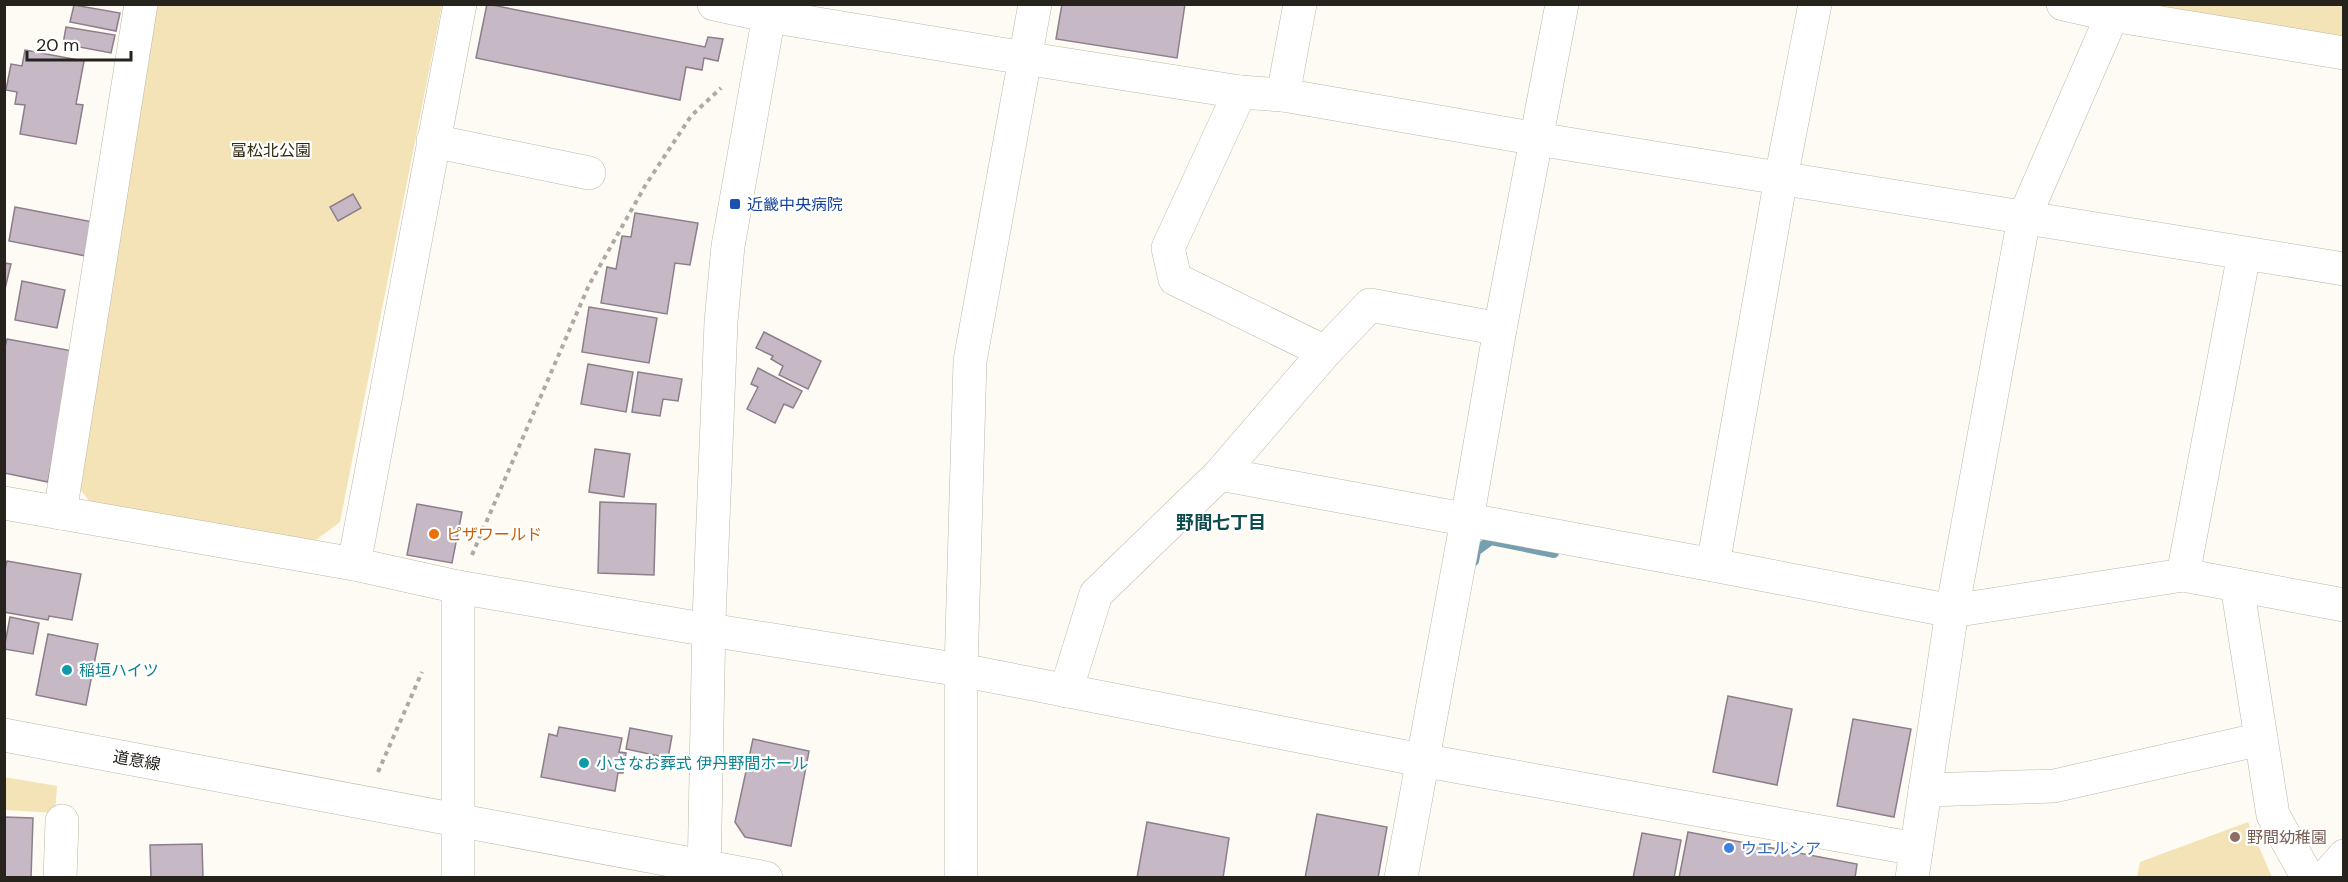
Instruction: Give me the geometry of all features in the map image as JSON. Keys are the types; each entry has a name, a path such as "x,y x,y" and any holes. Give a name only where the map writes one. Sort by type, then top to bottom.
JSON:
{"street":[{"path":"60,513 141,4"},
{"path":"354,564 460,4"},
{"path":"714,4 770,10 1024,58 1240,92 1283,95 1537,140 2343,269"},
{"path":"961,878 962,670 970,361 1035,4"},
{"path":"1283,95 1300,4"},
{"path":"1401,878 1500,328 1562,4"},
{"path":"1713,565 1781,178 1815,4"},
{"path":"2063,4 2115,10 2343,52"},
{"path":"766,878 704,872 709,630 724,285 731,225 770,10"},
{"path":"4,503 354,564 459,587 962,670 1421,760 1914,863 1952,611 2024,218 2115,10"},
{"path":"1240,92 1168,248 1175,279 1325,352"},
{"path":"433,141 589,173"},
{"path":"2183,574 2244,254"},
{"path":"1066,691 1096,594 1220,474 1325,352 1370,305 1500,328"},
{"path":"1220,474 1952,611 2183,574 2343,605"},
{"path":"2237,585 2273,814 2308,878"},
{"path":"458,878 459,587"},
{"name":"道意線","path":"4,735 459,819 704,872"},
{"path":"1925,790 2054,786 2261,739"},
{"path":"60,878 62,821"},
{"path":"2325,878 2343,856"}],"path":[{"path":"459,587 589,285 645,186 691,116 722,87"},
{"path":"378,773 425,663"}],"green space":[{"name":"富松北公園","path":"153,5 442,5 340,522 316,540 92,505 77,485"},
{"path":"2147,5 2343,5 2343,38"},
{"path":"4,777 57,786 55,813 5,810"},
{"name":"野間幼稚園","path":"2248,822 2272,877 2137,877 2140,862"}],"building":[{"path":"487,4 705,47 708,37 723,39 718,61 704,58 702,70 686,67 680,100 476,58"},
{"path":"1062,4 1185,4 1177,58 1056,39"},
{"path":"74,5 120,13 116,31 70,22"},
{"path":"66,27 115,35 111,53 63,44"},
{"path":"25,50 84,61 76,104 83,105 76,144 20,134 25,105 15,104 17,92 6,90 11,64 22,66"},
{"path":"353,194 361,208 338,221 330,207"},
{"path":"15,207 93,222 86,256 9,241"},
{"path":"635,213 698,223 690,265 675,263 667,314 601,303 607,267 616,269 622,236 631,237"},
{"path":"4,263 11,264 4,293"},
{"path":"22,281 65,290 57,328 15,320"},
{"path":"589,307 657,318 649,363 582,352"},
{"path":"764,332 821,361 808,389 779,375 783,366 771,359 773,356 756,348"},
{"path":"7,339 73,351 48,482 4,473 4,351"},
{"path":"588,364 633,372 626,412 581,404"},
{"path":"758,368 802,391 793,408 784,404 775,423 747,409 758,387 751,384"},
{"path":"638,372 682,379 678,401 663,399 660,416 632,412"},
{"path":"595,449 630,454 624,497 589,492"},
{"path":"600,502 656,504 654,575 598,573"},
{"path":"417,504 462,512 452,563 407,555"},
{"path":"7,561 81,574 72,620 49,616 48,620 4,612 4,573"},
{"path":"10,617 39,623 33,654 4,649"},
{"name":"稲垣ハイツ","path":"48,634 98,644 86,705 36,695"},
{"path":"1728,696 1792,709 1777,785 1713,772"},
{"path":"1853,719 1911,729 1894,817 1837,806"},
{"name":"小さなお葬式 伊丹野間ホール","path":"559,727 622,738 619,752 626,753 623,773 618,773 615,791 541,777 549,734 557,736"},
{"path":"630,728 672,736 668,758 626,749"},
{"path":"753,739 809,751 791,846 745,837 735,822"},
{"path":"1317,814 1387,827 1378,878 1305,878"},
{"path":"4,817 33,818 31,878 4,878"},
{"path":"1147,822 1229,838 1223,878 1137,878"},
{"name":"ウエルシア","path":"1688,832 1857,864 1855,878 1679,878"},
{"path":"1642,833 1681,840 1674,878 1633,878"},
{"path":"202,844 203,878 151,878 150,845"}],"waterway":[{"path":"1474,561 1476,551 1491,540 1554,553"}],"place":[{"name":"近畿中央病院","path":"735,204"},
{"name":"ピザワールド","path":"434,534"},
{"name":"稲垣ハイツ","path":"67,670"},
{"name":"小さなお葬式 伊丹野間ホール","path":"584,763"},
{"name":"野間幼稚園","path":"2235,837"},
{"name":"ウエルシア","path":"1729,848"}],"district":[{"name":"野間七丁目","path":"1221,523"}]}
